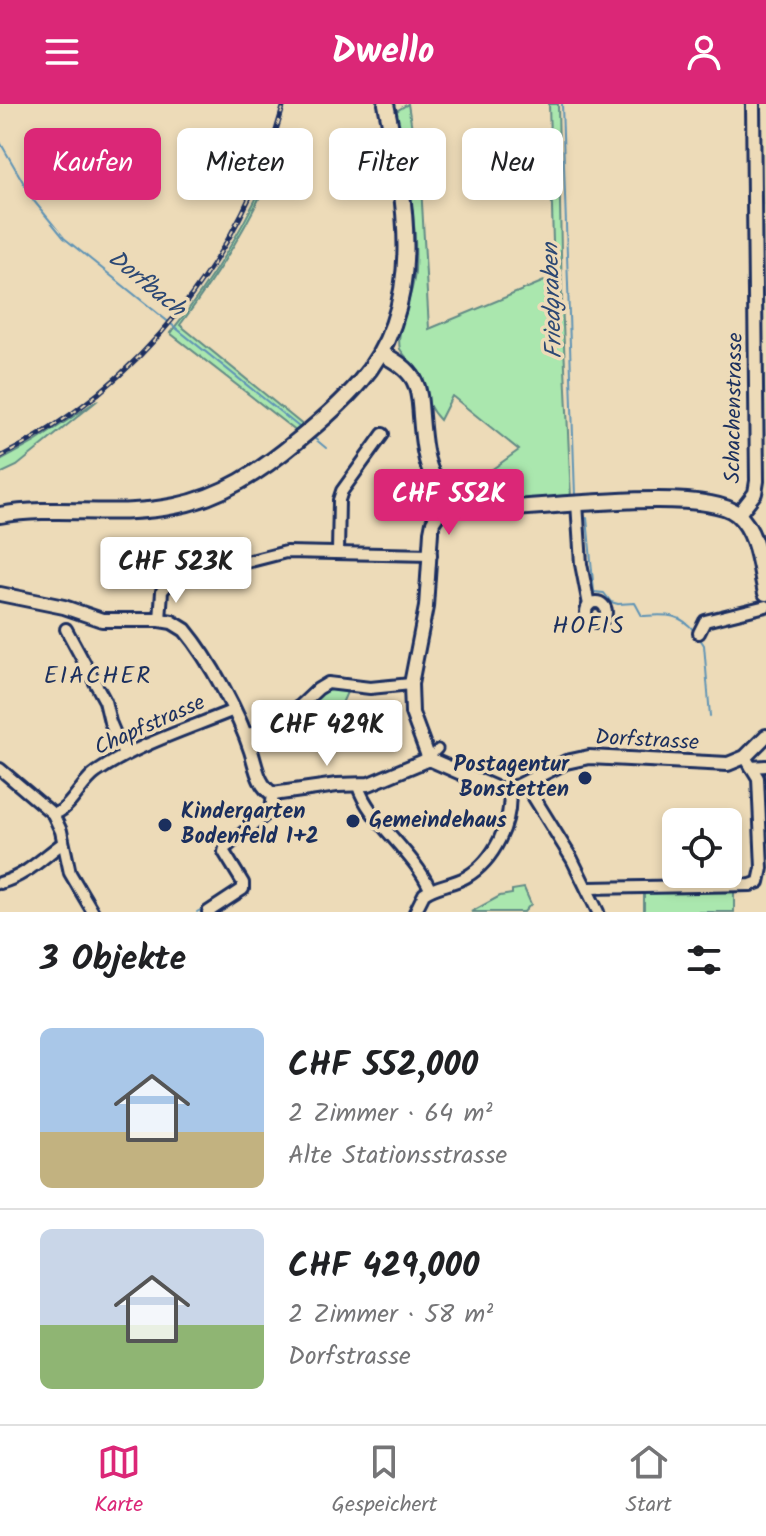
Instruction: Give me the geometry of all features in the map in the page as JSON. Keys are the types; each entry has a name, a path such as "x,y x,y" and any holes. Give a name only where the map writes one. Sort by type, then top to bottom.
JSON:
{"main road":[{"path":"0,515 52,510 145,511 179,505 243,481 305,433 361,381 381,353 396,320 406,276 406,238 398,169 386,104"},
{"path":"381,353 400,365 414,382 419,394 427,466 449,498 470,507 488,509 577,503 697,501 725,506 738,515 753,539 766,593"}],"street":[{"name":"Schachenstrasse","path":"738,515 760,494 762,380 753,104"},
{"path":"338,552 339,500 342,491 383,434"},
{"path":"415,912 430,889 452,883 477,870 506,828 511,806 509,790 491,788 433,754 412,713 411,684 426,607 433,522 449,498"},
{"path":"577,503 581,564 589,605"},
{"path":"160,620 162,591 173,578 280,553 431,555"},
{"path":"0,594 64,607 102,620 160,620 172,622 185,630 234,710 262,785 273,794 337,785 358,786 386,778 433,754"},
{"path":"699,633 705,621 766,606"},
{"path":"66,629 105,701 124,755"},
{"path":"247,740 297,709 328,683 370,688 411,684"},
{"name":"Chapfstrasse","path":"53,814 65,809 77,790 93,774 124,755 234,710"},
{"path":"589,888 751,885 759,882 762,868 758,778 748,762 766,736"},
{"name":"Dorfstrasse","path":"509,790 577,758 716,765 748,762 766,766"},
{"path":"0,769 53,814 70,873 93,912"},
{"path":"525,783 589,888 598,912"},
{"path":"358,786 369,809 421,869 430,889"},
{"path":"208,912 243,889 243,883 224,852 225,848 271,810 273,794"},
{"path":"0,883 24,873 63,843"}],"green space":[{"path":"408,104 412,128 398,128 395,112"},
{"path":"549,104 558,104 558,128 550,128"},
{"path":"255,200 258,200 218,270 180,325 305,427 297,432 170,333 225,256"},
{"path":"411,200 422,200 429,329 554,277 552,200 560,200 571,498 475,503 473,483 519,450 452,396 440,420 430,408 417,371 400,349 400,332 414,280 415,231"},
{"path":"98,400 17,466 0,474 0,461"},
{"path":"348,690 339,710 344,721 340,726 321,733 304,712 310,707 308,704 326,691"},
{"path":"524,888 531,904 524,912 471,912 500,896 512,894 512,890"},
{"path":"734,890 734,912 644,912 644,892"}],"waterway":[{"name":"Friedgraben","path":"562,104 575,496"},
{"name":"Dorfbach","path":"0,142 34,201 64,238 299,427"},
{"name":"Dorfbach","path":"314,438 326,448"},
{"path":"587,518 594,592 604,593 611,602 618,604 635,603 642,616 664,615 683,620 694,631"},
{"path":"698,636 704,645 710,716"},
{"path":"197,912 220,898"}],"railway":[{"path":"0,457 51,428 98,393 141,354 180,311 213,264 242,213 266,160 284,104"}],"place":[{"name":"Postagentur Bonstetten","path":"585,778"},
{"name":"Gemeindehaus","path":"353,821"},
{"name":"Kindergarten Bodenfeld 1+2","path":"165,825"}],"district":[{"name":"HOFIS","path":"589,626"},
{"name":"EIACHER","path":"98,676"}]}
